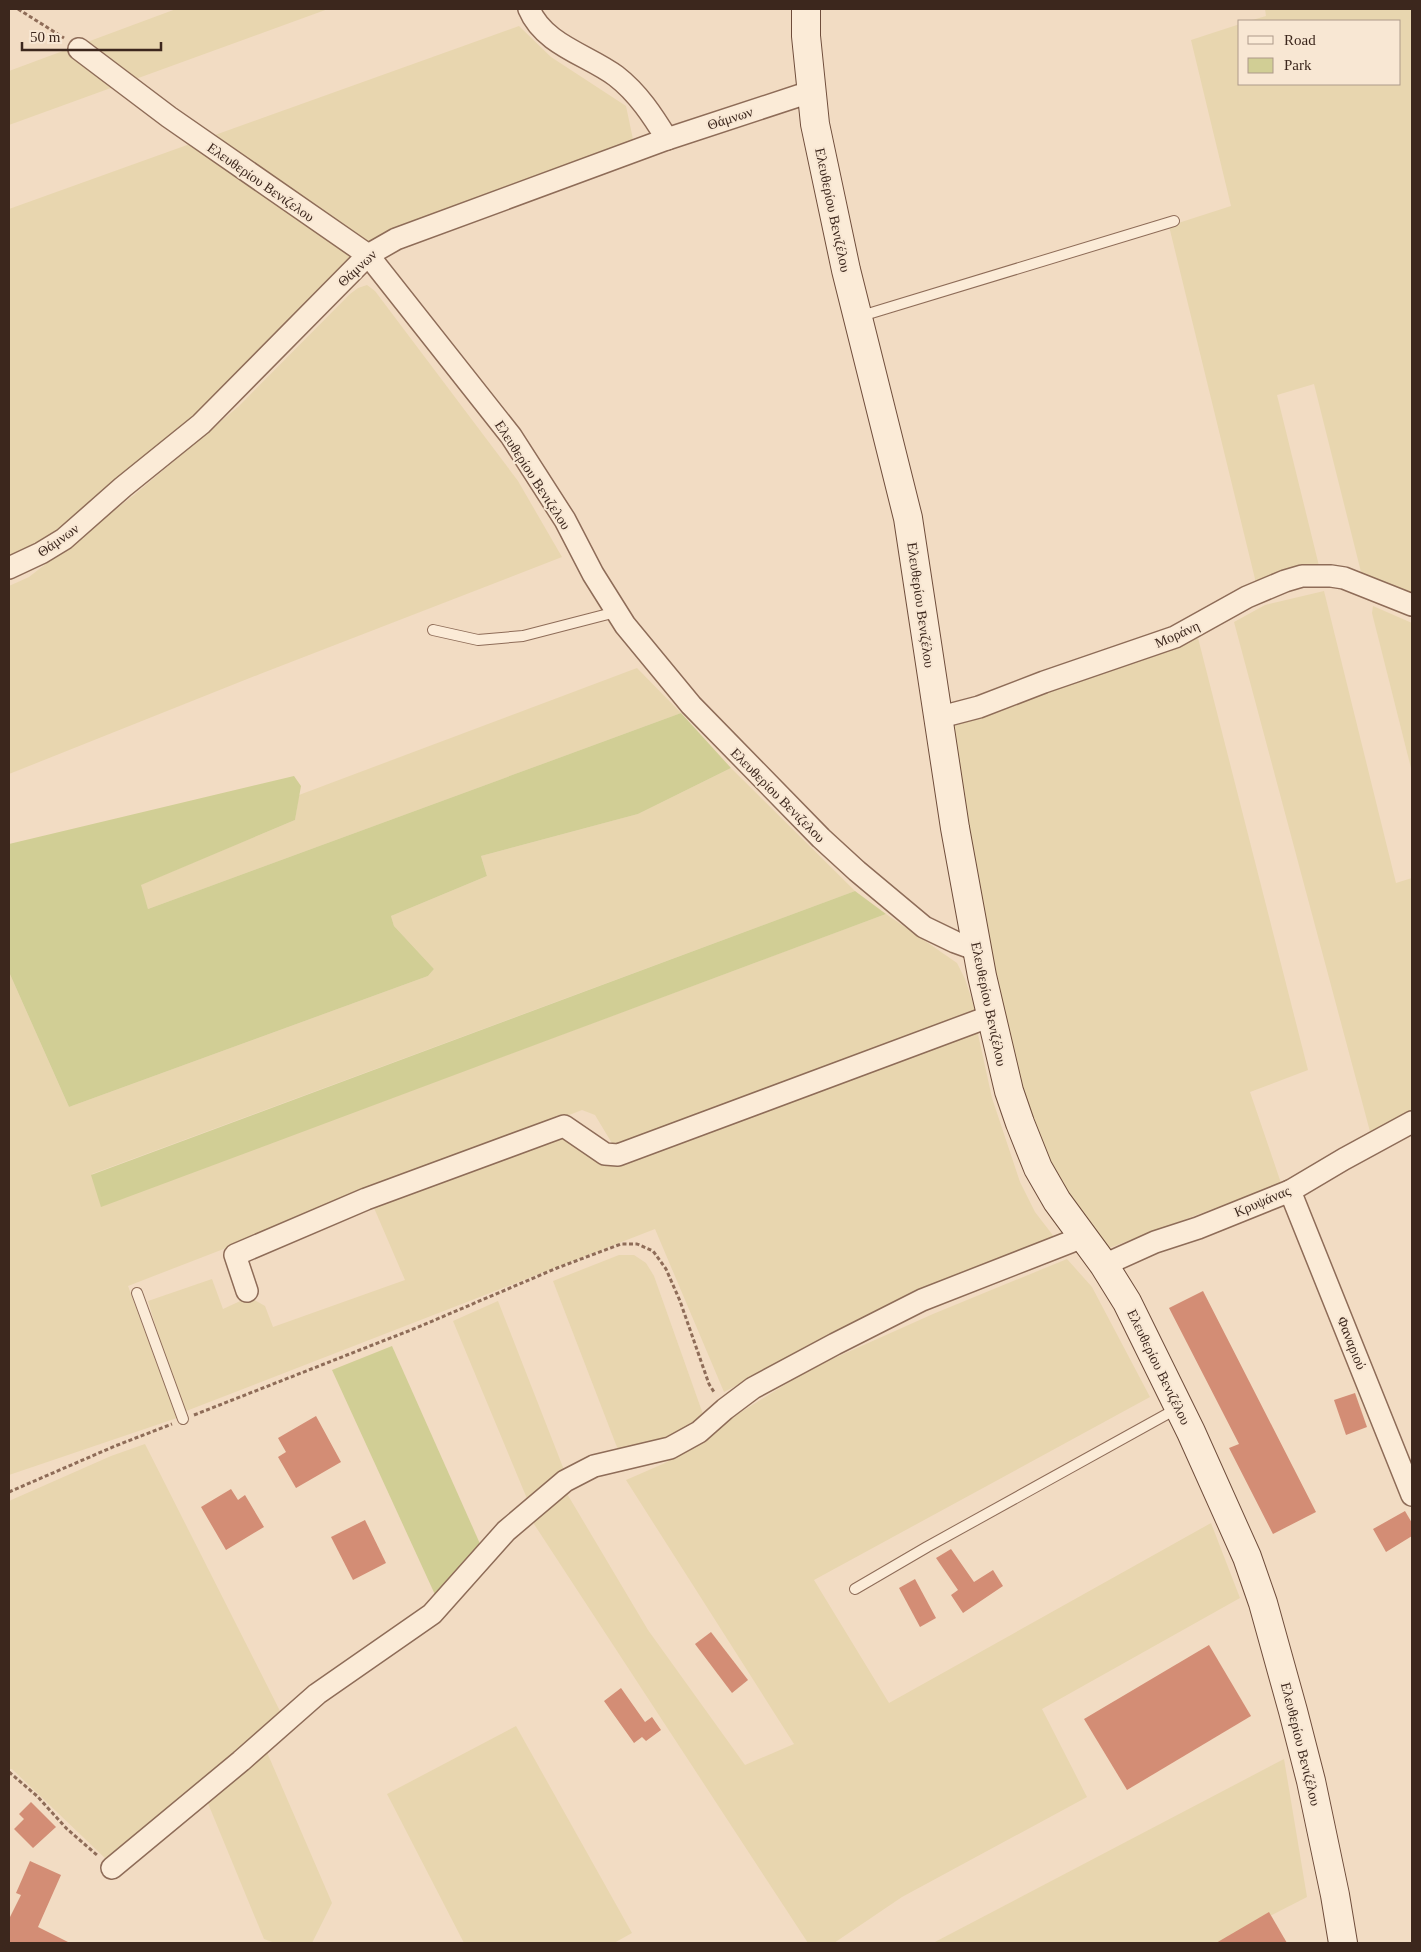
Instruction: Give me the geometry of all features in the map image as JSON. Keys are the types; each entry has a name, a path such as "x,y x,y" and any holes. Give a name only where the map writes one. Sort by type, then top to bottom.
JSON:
{"main road":[{"name":"Ελευθερίου Βενιζέλου","path":"806,9 806,36 819,143 857,317 908,518 955,828 991,1016 1009,1091 1030,1149 1057,1201 1104,1265 1127,1302 1238,1534 1263,1603 1294,1711 1311,1781 1343,1943"}],"street":[{"path":"529,9 534,19 545,32 603,67 625,84 644,105 667,139"},
{"name":"Ελευθερίου Βενιζελου","path":"80,49 169,117 368,256 511,436 565,520 578,549 616,612 644,651 691,705 821,838 857,871 924,927 954,942 978,950"},
{"name":"Θάμνων","path":"9,568 41,553 64,539 122,487 201,424 368,256 396,239 667,139 813,91"},
{"name":"Μοράνη","path":"937,718 979,707 1044,682 1175,637 1256,593 1302,576 1344,578 1412,606"},
{"path":"247,1291 236,1256 375,1196 564,1126 605,1154 618,1155 991,1016"},
{"name":"Κρυψάνας","path":"1104,1265 1155,1242 1198,1228 1290,1191 1412,1122"},
{"name":"Φαναριού","path":"1290,1191 1412,1495"},
{"path":"112,1868 241,1761 317,1694 432,1614 506,1531 565,1482 594,1466 670,1448 699,1432 753,1388 794,1365 922,1300 1083,1237"}],"lane":[{"path":"857,317 1174,221"},
{"path":"433,630 478,640 523,636 616,612"},
{"path":"137,1292 183,1419"},
{"path":"855,1590 927,1547 1179,1408"}],"path":[{"path":"18,9 80,49"},
{"path":"9,1492 115,1446 621,1244 637,1244 653,1250 666,1270 680,1301 709,1384 725,1409"},
{"path":"9,1772 36,1796 67,1829 112,1868"}],"shaded area":[{"path":"176,9 328,9 9,125 9,71"},
{"path":"1265,9 1412,9 1412,601 1363,580 1314,384 1277,395 1320,570 1256,583 1169,226 1231,206 1191,40 1238,25 1238,85 1401,85 1401,20 1252,20 1266,16"},
{"path":"519,26 551,57 626,106 634,144 389,235 215,400 50,539 9,558 9,209"},
{"path":"367,285 375,291 518,481 562,557 9,774 9,586 29,577 134,495 239,406 350,294 358,288"},
{"path":"1324,591 1396,883 1412,878 1412,1114 1372,1139 1234,622 1265,605"},
{"path":"1373,606 1412,623 1412,772 1372,613"},
{"path":"1198,638 1308,1070 1250,1092 1281,1183 1104,1250 1059,1187 1019,1089 986,948 949,728"},
{"path":"637,668 681,713 148,909 140,885 295,820 299,795"},
{"path":"731,768 855,891 92,1174 101,1206 886,914 957,963 965,979 977,1015 616,1150 595,1115 582,1110 128,1286 177,1418 9,1475 9,972 69,1107 428,976 434,969 394,926 391,916 487,876 481,856 638,814"},
{"path":"976,1025 992,1098 1020,1182 1035,1212 1055,1238 884,1310 724,1392 655,1229 181,1413 148,1301 212,1279 223,1309 249,1297 265,1306 273,1327 405,1280 371,1201 560,1132 613,1165"},
{"path":"619,1255 634,1255 646,1263 654,1276 704,1417 690,1432 620,1455 553,1281"},
{"path":"1067,1259 1092,1287 1150,1397 814,1580 889,1703 1211,1523 1240,1598 1042,1709 1087,1797 902,1897 834,1943 808,1943 532,1521 566,1492 648,1630 745,1765 794,1744 626,1480 665,1463 699,1443 725,1422 810,1369 933,1314"},
{"path":"498,1301 566,1475 528,1501 453,1321"},
{"path":"145,1444 280,1711 194,1789 107,1860 12,1769 9,1769 9,1501 111,1456"},
{"path":"516,1726 632,1933 614,1943 464,1943 387,1794"},
{"path":"266,1750 332,1903 312,1943 275,1943 264,1939 207,1801"},
{"path":"1284,1759 1307,1897 1217,1943 933,1943"}],"green space":[{"path":"681,713 731,768 638,814 481,856 487,876 391,916 394,926 434,969 428,976 69,1107 9,972 9,844 294,776 301,786 295,820 141,885 148,909"},
{"path":"855,891 886,914 101,1207 91,1175"},
{"path":"392,1346 481,1546 437,1599 332,1370"}],"building":[{"path":"1203,1291 1316,1512 1273,1534 1229,1448 1239,1444 1169,1308"},
{"path":"1355,1393 1367,1427 1346,1435 1334,1400"},
{"path":"316,1416 341,1462 296,1488 278,1457 286,1452 278,1438"},
{"path":"231,1489 238,1500 245,1495 264,1527 226,1550 201,1507"},
{"path":"1405,1511 1412,1523 1412,1536 1386,1552 1373,1529"},
{"path":"365,1520 386,1563 353,1580 331,1537"},
{"path":"951,1549 974,1582 993,1570 1003,1586 963,1613 951,1595 958,1590 936,1558"},
{"path":"915,1579 936,1618 920,1627 899,1588"},
{"path":"711,1632 748,1680 732,1693 695,1644"},
{"path":"1209,1645 1251,1716 1127,1790 1084,1719"},
{"path":"621,1688 645,1722 652,1717 661,1730 646,1741 642,1737 634,1743 604,1701"},
{"path":"31,1802 56,1827 33,1848 14,1829 24,1819 19,1814"},
{"path":"30,1861 61,1875 38,1927 70,1943 9,1943 9,1919 21,1895 16,1893"},
{"path":"1269,1912 1287,1943 1216,1943"}]}
